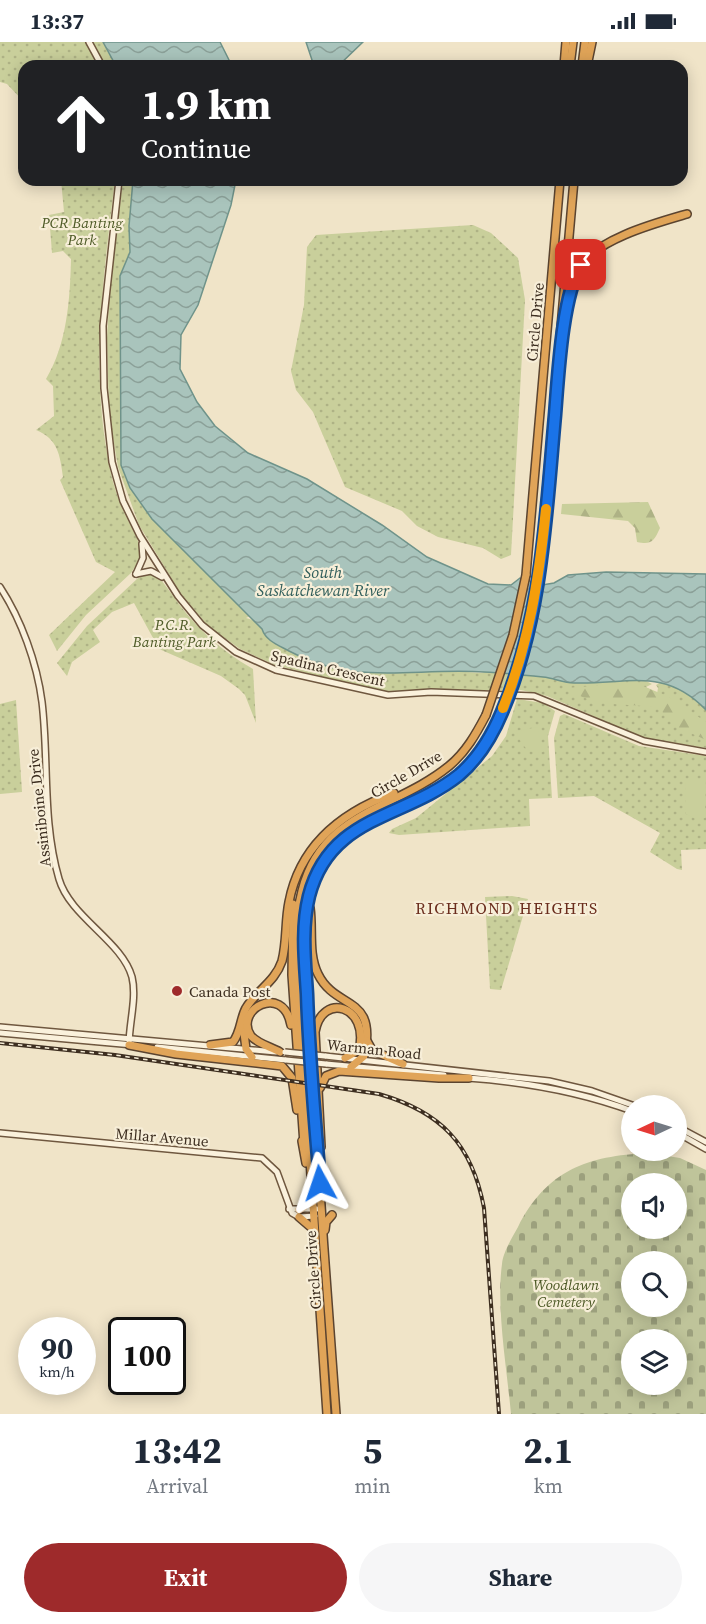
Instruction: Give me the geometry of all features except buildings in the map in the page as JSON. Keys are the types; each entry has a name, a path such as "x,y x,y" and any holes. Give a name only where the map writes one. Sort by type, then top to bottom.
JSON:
{"highway":[{"path":"564,60 566,42"},
{"path":"571,60 573,42"},
{"path":"583,60 585,42"},
{"path":"588,60 592,42"},
{"name":"Circle Drive","path":"336,1414 323,1242 316,1212 298,975 297,927 302,893 315,859 338,831 449,766 463,753 486,715 511,644 526,575 559,186"},
{"name":"Circle Drive","path":"327,1414 314,1231 320,1183 305,965 308,900 318,875 341,842 356,828 433,791 458,776 484,747 501,714 524,645 539,576 574,186"},
{"path":"561,345 574,279 586,258 655,222 687,214"},
{"path":"210,1045 233,1042 250,1003 272,980 279,968 289,900 304,861 327,831 357,808 427,780"},
{"path":"304,861 295,892 291,929 308,1198 316,1212"},
{"path":"308,900 317,972 329,988 360,1011 366,1025 367,1039 363,1060 351,1067"},
{"path":"283,1052 258,1041 249,1032 249,1017 260,1004 278,1004 289,1015 300,1090"},
{"path":"320,1183 315,1032 320,1018 330,1010 348,1010 357,1018 360,1026 359,1050 345,1058"},
{"path":"243,1016 246,1048 252,1057"},
{"path":"367,1039 372,1050 403,1064"},
{"path":"129,1041 176,1054 259,1061 286,1068 294,1086 306,1162"},
{"path":"319,1103 321,1082 335,1072 469,1078"},
{"path":"308,1198 299,1214 308,1221 314,1231"},
{"path":"323,1242 326,1222 332,1215"}],"street":[{"path":"89,42 99,60"},
{"name":"Spadina Crescent","path":"118,186 105,297 104,388 115,475 123,501 140,536 170,585 189,611 218,639 249,660 276,670 388,695 445,692 534,696 635,738 706,752"},
{"path":"140,536 143,558 136,574 154,572 170,585"},
{"name":"Assiniboine Drive","path":"0,586 18,618 39,689 46,790 59,880 67,896 121,957 130,971 133,989 129,1041"},
{"name":"Warman Road","path":"0,1027 252,1057 543,1085 621,1107"},
{"name":"Warman Road","path":"0,1033 210,1045 403,1064 549,1081 592,1090 621,1101"},
{"path":"687,1132 706,1142"},
{"name":"Millar Avenue","path":"0,1133 262,1158 277,1172 289,1209 299,1214"},
{"path":"687,1138 706,1149"},
{"path":"299,1214 316,1212"}],"green space":[{"path":"0,42 85,42 95,60 18,60 18,96 7,84 0,82"},
{"path":"93,42 107,42 116,60 103,60"},
{"name":"PCR Banting Park","path":"62,186 114,186 101,316 102,419 113,482 123,510 137,538 142,556 131,573 86,615 57,651 49,635 115,572 96,562 60,480 63,477 57,449 49,438 36,430 54,416 53,386 46,379 63,336 70,290 71,259 63,251 52,253 49,215 64,212"},
{"path":"122,186 136,186 134,218 250,616 246,618 421,669 638,677 652,684 646,687 657,694 656,685 663,681 691,695 706,709 706,748 644,738 547,696 521,690 380,691 275,665 240,649 208,626 181,594 139,525 118,467 109,414 107,338 110,286"},
{"path":"473,225 491,233 518,258 525,300 511,555 501,559 483,548 438,537 417,526 402,511 345,487 313,412 296,390 291,371 304,305 307,247 316,235"},
{"path":"648,502 660,528 654,539 646,543 637,542 635,528 628,521 561,514 562,504"},
{"name":"P.C.R. Banting Park","path":"147,574 161,580 188,616 208,636 229,654 253,669 256,723 245,695 239,689 221,676 159,649 134,603 112,612 93,630 100,642 72,662 67,676 57,663 87,626 138,578"},
{"path":"636,683 669,697 706,722 706,740 673,725 659,708 600,702 577,695 566,688"},
{"path":"517,699 543,703 555,711 548,736 552,798 529,799 530,826 399,835 389,833 392,829 416,818 492,756 506,736"},
{"path":"16,700 22,792 0,794 0,704"},
{"path":"564,714 639,746 706,756 706,849 681,850 682,870 677,869 650,852 660,833 594,796 558,798 554,738 560,716"},
{"path":"538,727 543,752 533,752 525,748 516,731"},
{"path":"688,779 706,779 705,818 696,819 686,814 685,782"},
{"path":"512,896 528,899 501,990 490,989 485,897"},
{"name":"Woodlawn Cemetery","path":"621,1156 621,1161 686,1161 706,1170 706,1414 511,1414 500,1300 502,1264 506,1250 529,1208 556,1179 571,1170 606,1158"}],"water":[{"path":"103,42 220,42 229,60 113,60"},
{"path":"306,42 363,42 344,60 312,60"},
{"name":"South Saskatchewan River","path":"132,186 235,186 231,205 198,305 181,335 180,369 197,402 215,426 248,453 307,479 382,525 427,557 488,584 511,585 520,578 542,585 554,583 568,575 606,572 706,574 706,710 690,696 659,683 628,681 570,683 543,677 458,671 361,672 337,669 313,662 269,640 262,629 152,519 130,488 121,465 120,276 130,252 129,226"}],"railway":[{"path":"0,1043 115,1055 379,1094 401,1101 436,1121 462,1149 479,1185 484,1208 499,1414"}],"slow traffic":[{"path":"503,708 518,667 534,603 546,509"}],"place":[{"name":"Canada Post","path":"177,991"}],"district":[{"name":"RICHMOND HEIGHTS","path":"507,908"}],"route":[{"path":"320,1183 305,965 305,926 310,892 326,860 356,828 433,791 458,776 484,747 501,714 518,667 537,590 561,345 572,285 581,265"}]}
